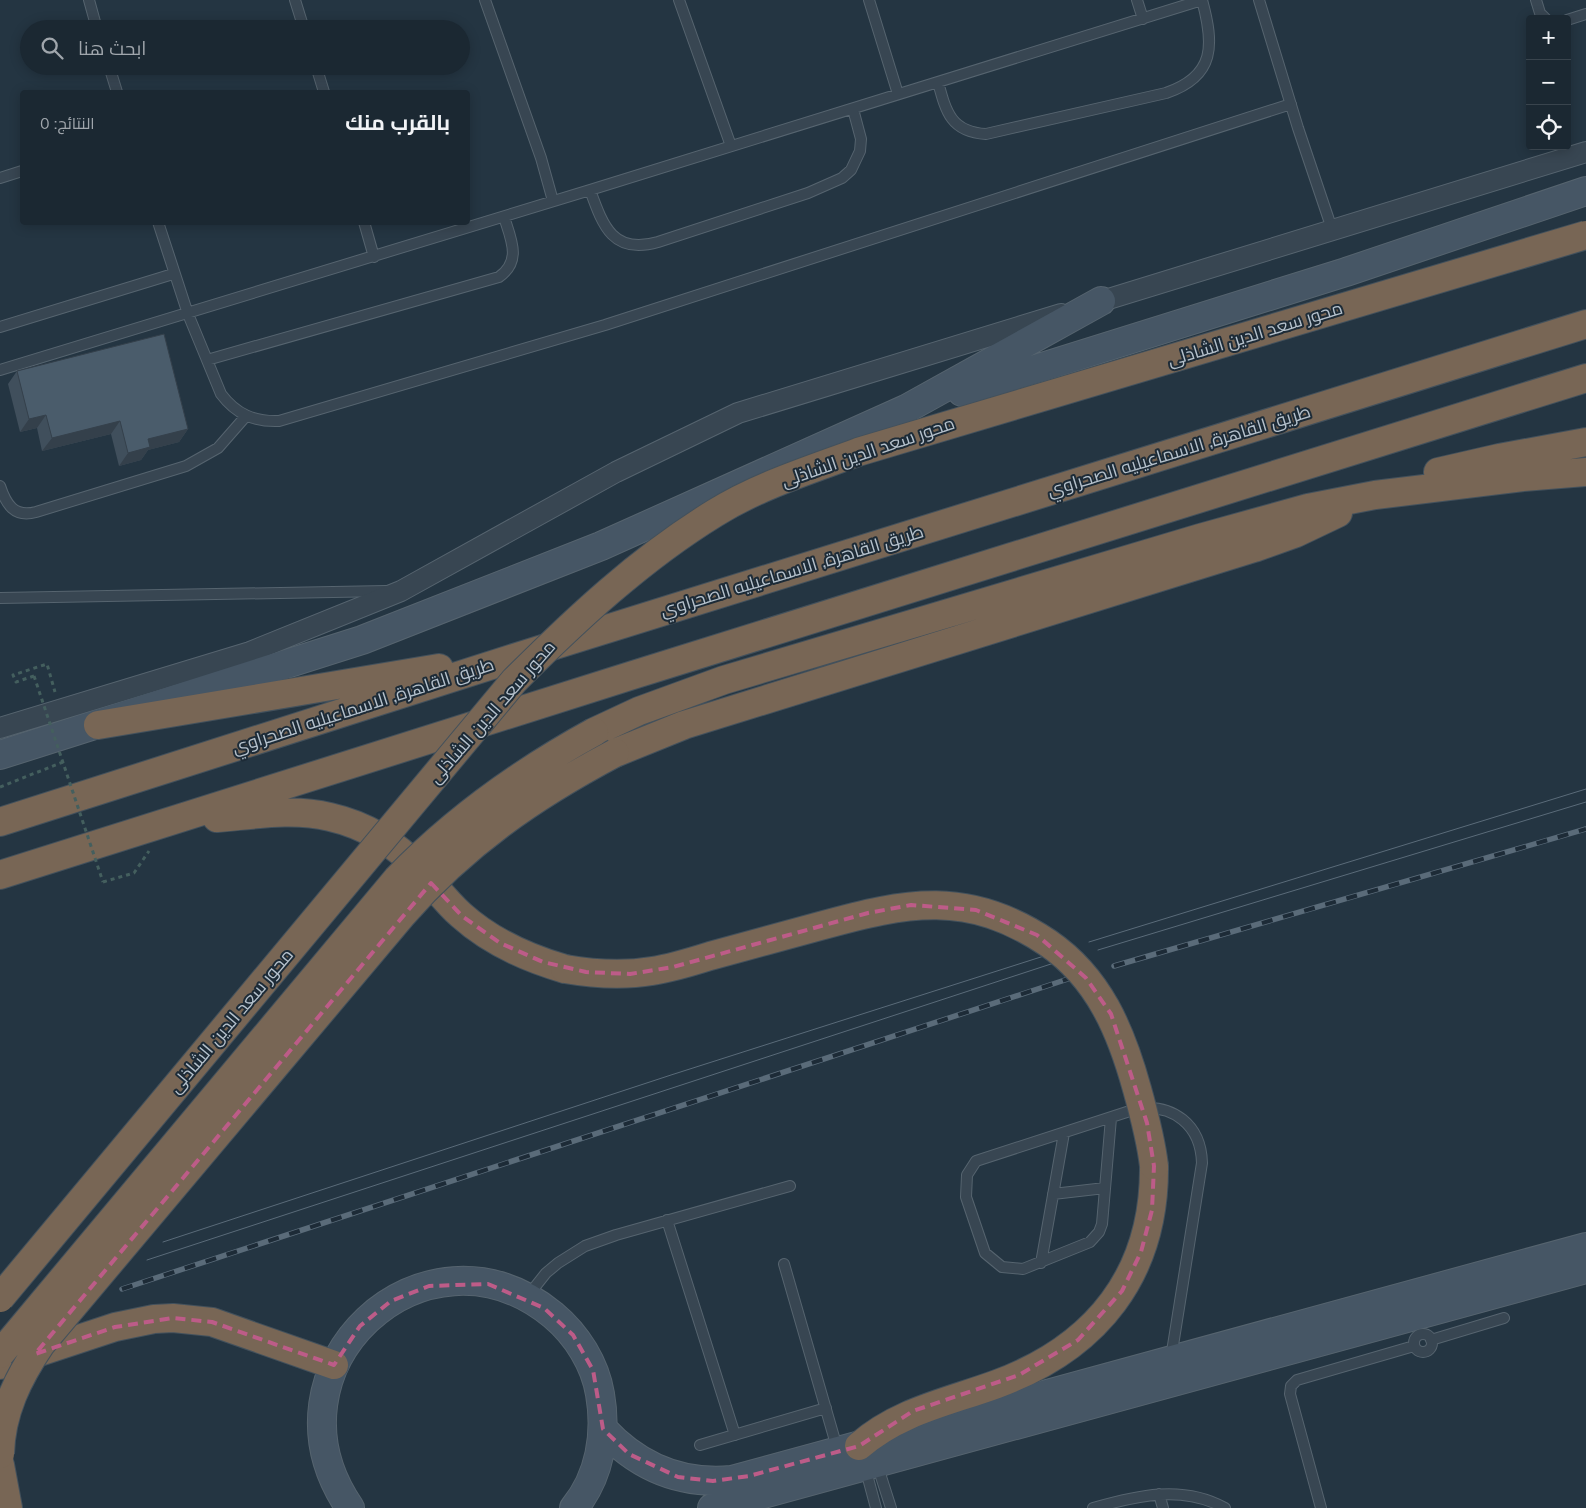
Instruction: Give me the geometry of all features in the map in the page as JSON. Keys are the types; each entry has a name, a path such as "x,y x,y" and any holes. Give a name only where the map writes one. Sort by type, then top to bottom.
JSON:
{"highway":[{"name":"محور سعد الدين الشاذلى","path":"0,1298 514,681 600,599 655,554 716,512 786,478 858,452 1586,235"},
{"name":"طريق القاهرة, الاسماعيليه الصحراوي","path":"0,822 520,656 1586,324"},
{"path":"0,875 652,669 1586,378"},
{"path":"1548,390 1586,386"},
{"path":"0,1454 3,1425 8,1406 24,1371 41,1344 422,893 465,851 512,814 562,781 615,753 693,722 1296,534 1374,495 1440,471 1586,442"},
{"path":"1374,495 1523,477 1586,472"},
{"name":"محور سعد الدين الشاذلى","path":"0,1354 397,879 470,812 526,772 594,732 686,693 762,668 1243,525 1308,508 1374,495"},
{"path":"98,725 397,674 520,656"},
{"path":"170,822 292,812 328,816 346,821 379,836 408,858 445,901 481,930 521,954 565,969 608,974 651,971 889,908 918,905 976,910 997,916 1018,925 1055,948 1071,962 1100,996 1111,1014 1128,1054 1147,1123 1154,1166 1152,1210 1141,1252 1122,1291 1094,1326 1060,1353 1041,1364 996,1384 913,1411 885,1426 860,1457"},
{"path":"0,1365 115,1327 134,1322 173,1318 212,1322 334,1365"},
{"path":"0,1465 8,1508"}],"street":[{"path":"0,728 250,652 401,591 616,472 738,413 1101,301 1333,232 1586,152"},
{"path":"906,409 1346,272 1586,191"},
{"path":"0,755 362,640 600,546 906,409 1101,301"},
{"path":"1415,1315 1586,1247"},
{"path":"604,1429 629,1454 644,1464 678,1477 714,1482 740,1478 860,1457 1276,1343 1415,1315 1586,1269"},
{"path":"350,1508 332,1475 322,1436 324,1396 334,1365 347,1341 374,1312 409,1292 428,1286 469,1282 488,1284 526,1297 559,1320 584,1352 599,1389 604,1429 596,1468 588,1486 574,1508"},
{"path":"712,1508 860,1457 1170,1361 1217,1359"}],"lane":[{"path":"88,0 95,20"},
{"path":"295,0 301,20"},
{"path":"485,0 541,158 553,201"},
{"path":"679,0 731,146"},
{"path":"869,0 898,94"},
{"path":"1137,0 1143,18"},
{"path":"0,370 374,257 1202,0 1211,37 1206,62 1190,82 1166,93 986,134 971,132 957,124 945,107 938,82"},
{"path":"1259,0 1333,232"},
{"path":"1536,0 1542,15"},
{"path":"1571,19 1586,14"},
{"path":"112,75 116,90"},
{"path":"319,75 323,90"},
{"path":"159,225 173,274 221,394 229,405 246,416 266,422 279,421 596,328 1291,104"},
{"path":"590,190 602,222 613,236 634,246 658,242 808,193 842,178 854,166 860,151 861,140 852,108"},
{"path":"0,178 20,172"},
{"path":"207,360 499,277 506,272 513,259 513,244 504,216"},
{"path":"365,225 374,257"},
{"path":"0,327 173,274"},
{"path":"0,486 4,498 11,508 23,514 36,512 186,466 218,448 246,416"},
{"path":"0,598 401,591"},
{"path":"1111,1118 1102,1224 1090,1242 1041,1263 1023,1269 1009,1270 989,1259 985,1253 966,1197 965,1183 970,1168 976,1161 1111,1118 1147,1107 1168,1110 1187,1122 1194,1130 1202,1151 1202,1162 1170,1361"},
{"path":"1041,1263 1064,1133"},
{"path":"526,1297 546,1273 571,1254 608,1238 790,1186"},
{"path":"1053,1194 1105,1188"},
{"path":"667,1220 736,1435"},
{"path":"784,1264 826,1408 860,1457 891,1508"},
{"path":"1415,1315 1431,1340 1430,1350 1424,1353 1417,1351 1414,1346 1415,1315"},
{"path":"1431,1340 1504,1318"},
{"path":"1321,1508 1290,1394 1291,1386 1296,1380 1414,1346"},
{"path":"700,1446 826,1408"},
{"path":"860,1457 876,1508"},
{"path":"1159,1494 1163,1508"},
{"path":"1093,1508 1129,1498 1159,1494 1201,1499 1225,1508"}],"path":[{"path":"61,710 46,664 13,675 16,682 34,676 102,882 134,873"},
{"path":"0,787 63,762"}],"highlighted area":[{"path":"431,883 462,916 500,943 543,962 586,972 630,974 673,967 868,913 911,905 976,910 1037,935 1086,978 1111,1014 1147,1123 1154,1166 1152,1210 1141,1252 1122,1291 1078,1340 1019,1375 913,1411 859,1446 749,1476 713,1481 678,1477 629,1454 603,1429 593,1370 573,1335 544,1308 488,1284 429,1286 391,1301 360,1326 334,1365 212,1322 173,1318 115,1327 35,1354"}],"building":[{"path":"164,334 188,429 148,439 150,447 128,453 120,421 52,438 46,415 29,419 17,371"}],"tram line":[{"path":"1089,942 1586,789"},
{"path":"1098,950 1586,802"},
{"path":"163,1242 671,1075 1044,956"},
{"path":"147,1260 1054,963"}],"railway":[{"path":"1114,966 1586,829"},
{"path":"122,1289 1071,978"}]}
